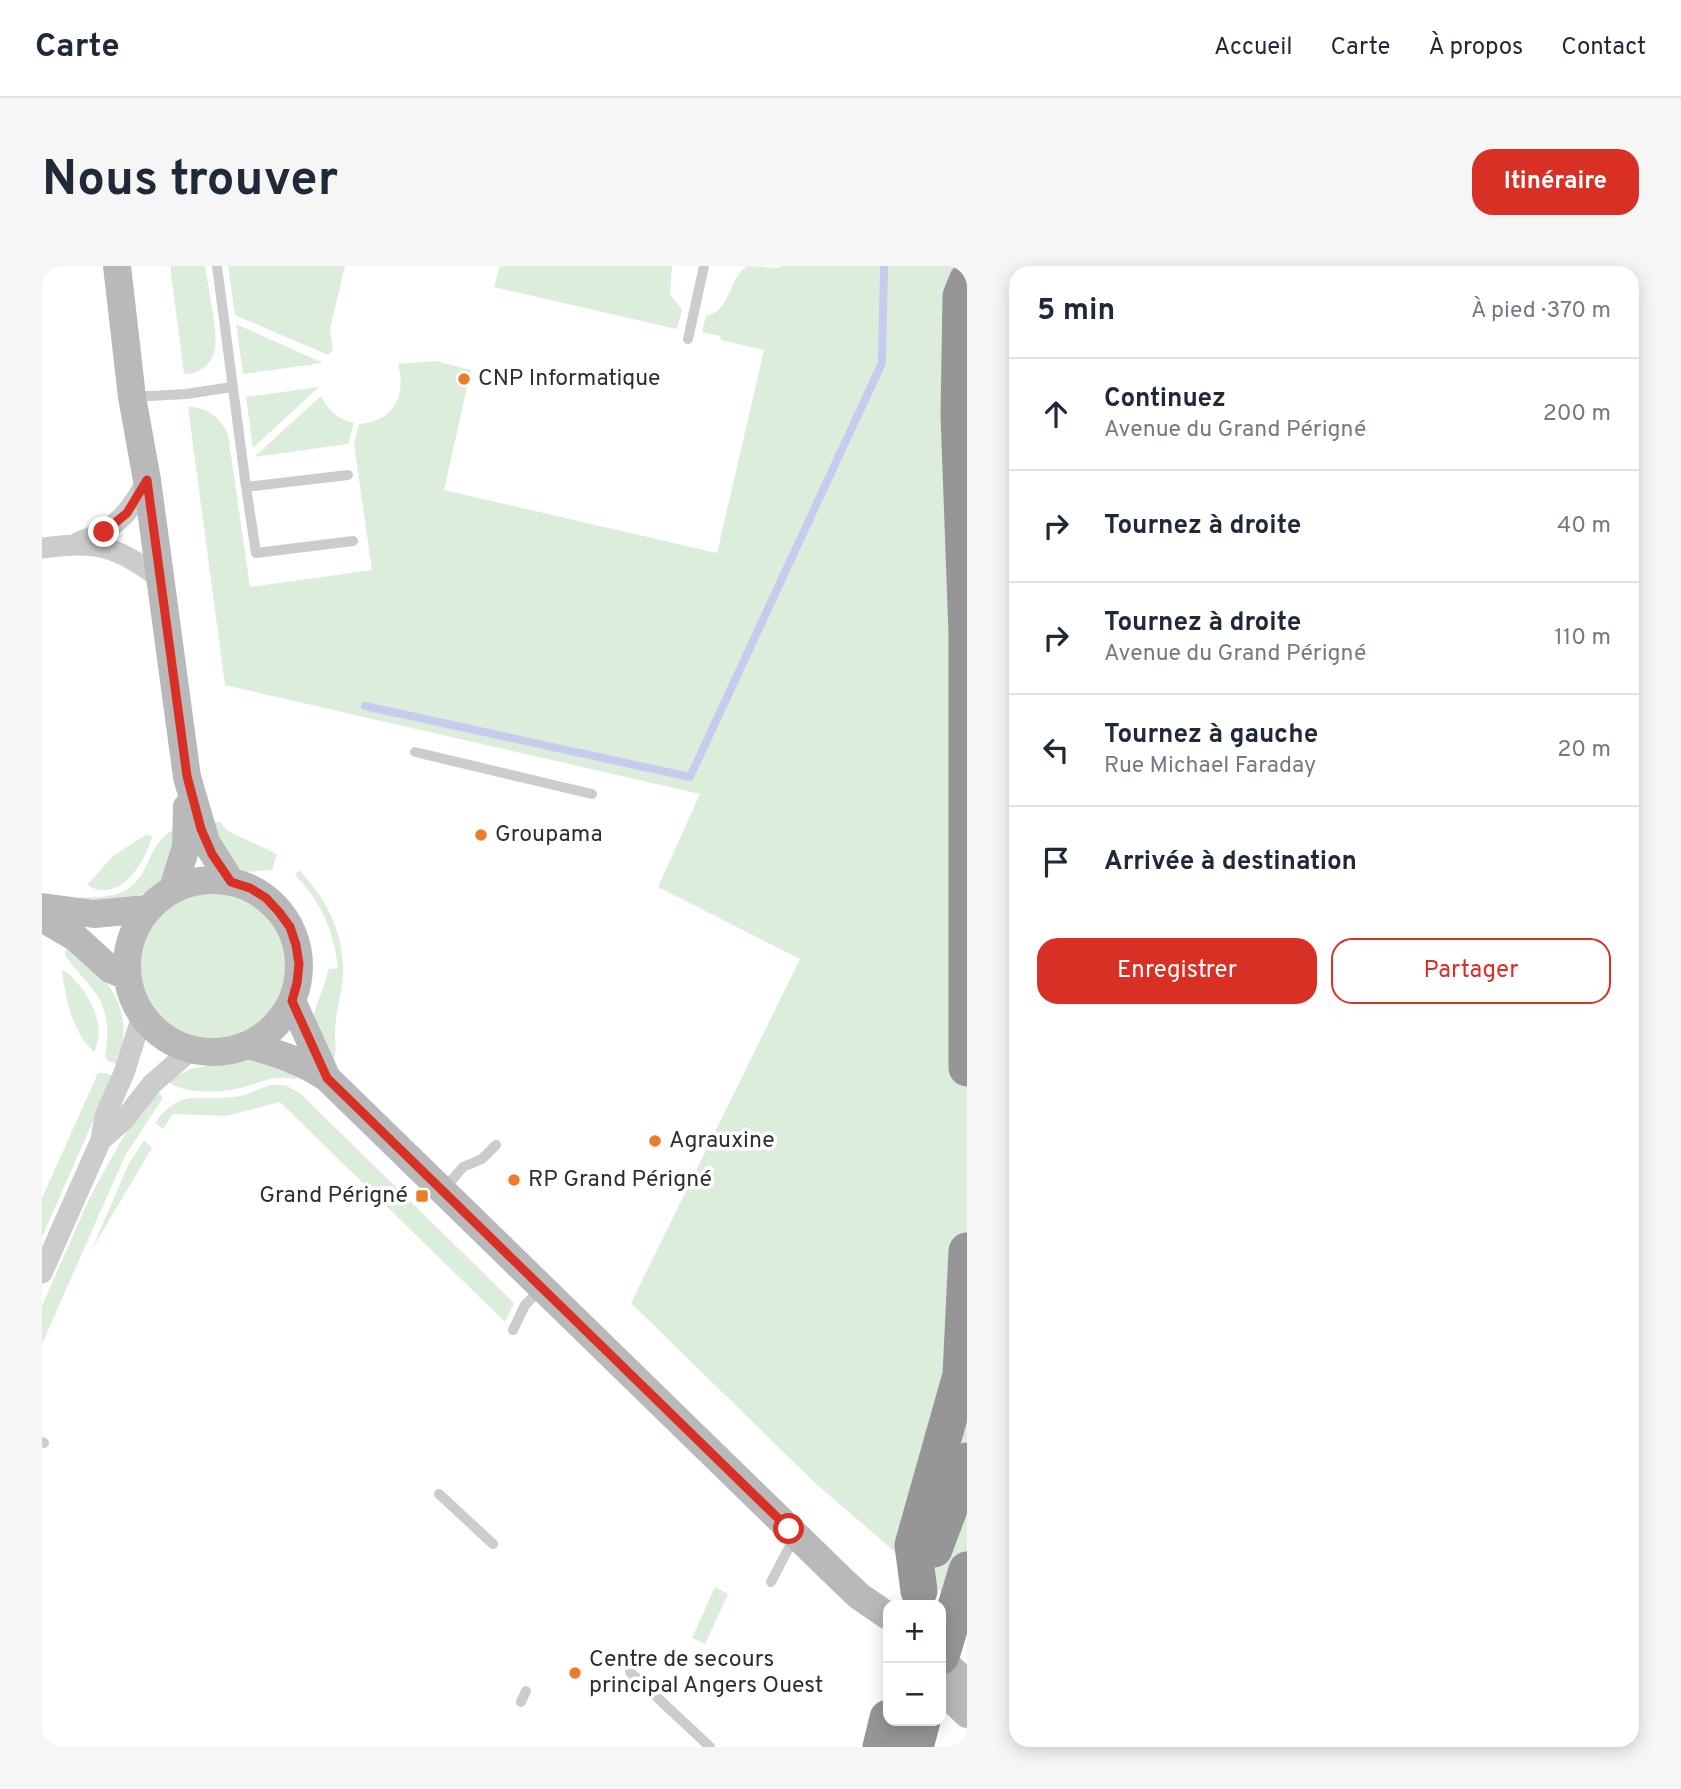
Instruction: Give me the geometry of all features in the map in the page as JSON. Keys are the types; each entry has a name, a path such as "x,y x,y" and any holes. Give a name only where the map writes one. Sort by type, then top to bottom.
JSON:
{"highway":[{"path":"967,281 961,296 959,415 967,633 967,1068"},
{"path":"917,1598 913,1545 961,1375 967,1251"},
{"path":"917,1598 967,1461"},
{"path":"946,1644 961,1602 967,1570"},
{"path":"881,1747 886,1726"},
{"path":"915,1747 921,1726"}],"street":[{"path":"117,266 132,397 147,480 187,776 206,842 231,882"},
{"path":"42,548 72,544 97,536 114,525 132,506 147,480"},
{"path":"72,544 118,550 160,578"},
{"path":"173,889 186,847 187,776"},
{"path":"202,881 231,882 250,888 266,898 290,927 299,964 297,983 292,1001 274,1027 248,1045 224,1052 191,1050 164,1038 142,1016 132,997 127,976 128,945 147,909 173,889 202,881"},
{"path":"42,907 94,914 147,909"},
{"path":"42,918 76,938 110,969 127,976"},
{"path":"292,1001 327,1078"},
{"path":"43,1269 102,1140 105,1116 124,1073 142,1016"},
{"path":"248,1045 284,1055 327,1078 849,1587 883,1631"},
{"path":"102,1140 123,1121 152,1084 191,1050"},
{"path":"849,1587 883,1611"},
{"path":"946,1663 967,1683"},
{"path":"946,1694 967,1714"}],"lane":[{"path":"217,266 256,553 353,541"},
{"path":"688,339 704,266"},
{"path":"132,397 186,394 232,387"},
{"path":"246,487 348,475"},
{"path":"415,752 592,794"},
{"path":"442,1191 463,1167 482,1159 496,1145"},
{"path":"513,1330 525,1305 541,1288"},
{"path":"439,1494 494,1544"},
{"path":"771,1582 796,1536"},
{"path":"630,1672 709,1746"}],"green space":[{"path":"170,266 205,266 214,320 215,348 208,363 190,374 184,374"},
{"path":"228,266 345,266 330,329 333,350 328,355 235,315"},
{"path":"500,266 672,266 670,294 682,310 677,329 494,287"},
{"path":"747,266 967,266 967,1614 814,1482 631,1303 800,959 658,887 700,794 225,685 188,407 212,414 228,434 250,587 372,570 354,444 359,424 381,418 395,405 400,387 398,364 436,361 471,370 444,490 717,553 764,350 721,340 720,336 702,332 706,316 720,308 736,279"},
{"path":"236,324 323,363 243,374"},
{"path":"319,387 253,448 246,397"},
{"path":"321,396 334,414 354,423 348,444 254,457"},
{"path":"220,822 228,831 277,854 272,870 245,872 236,867 205,824"},
{"path":"180,826 168,867 155,886 123,899 76,902 80,897 106,896 124,891 136,882 165,835"},
{"path":"147,834 152,837 149,847 129,878 110,890 99,890 87,885 113,856"},
{"path":"299,870 326,905 341,946 343,976 333,1061 312,1019 328,969 338,968 336,954 325,918 295,875"},
{"path":"212,892 240,898 264,914 280,938 286,966 280,994 264,1018 240,1034 212,1040 184,1034 160,1018 144,994 138,966 144,938 160,914 184,898"},
{"path":"68,944 107,983 121,1010 123,1026 118,1065 107,1060 105,1056 107,1029 104,1009 98,997 66,957"},
{"path":"62,969 79,985 97,1017 98,1041 94,1052 86,1044 75,1024 65,991"},
{"path":"250,1059 303,1073 295,1079 272,1079 219,1091 191,1090 167,1081 190,1069"},
{"path":"98,1073 113,1076 42,1237 42,1198"},
{"path":"270,1085 285,1085 300,1093 514,1303 505,1322 280,1102 226,1116 173,1114 163,1129 155,1123 164,1112 181,1100 238,1096"},
{"path":"158,1092 163,1098 125,1156 42,1344 42,1306 89,1199 122,1139"},
{"path":"144,1140 152,1148 92,1249 128,1165"},
{"path":"715,1587 728,1594 705,1644 692,1638"}],"waterway":[{"path":"365,706 690,777 882,363 884,266"}],"place":[{"name":"CNP Informatique","path":"464,379"},
{"name":"Groupama","path":"481,835"},
{"name":"Agrauxine","path":"655,1141"},
{"name":"RP Grand Périgné","path":"514,1180"},
{"name":"Grand Périgné","path":"422,1196"},
{"name":"Centre de secours principal Angers Ouest","path":"575,1673"}],"route":[{"path":"104,532 127,513 147,480 187,776 201,829 212,854 231,882 250,888 266,898 290,927 299,964 292,1001 327,1078 789,1529"}]}
